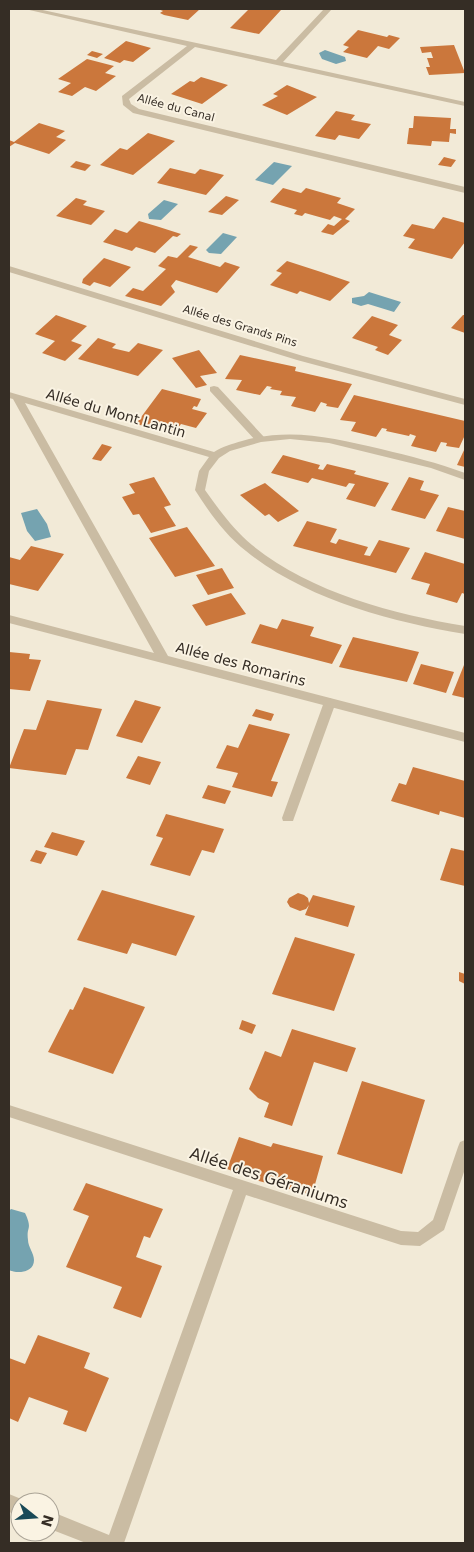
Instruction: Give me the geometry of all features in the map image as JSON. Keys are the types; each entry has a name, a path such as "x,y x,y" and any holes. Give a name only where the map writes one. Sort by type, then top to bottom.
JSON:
{"street":[{"path":"28,9 465,104"},
{"path":"278,63 328,9"},
{"name":"Allée du Canal","path":"193,46 125,98 127,105 136,111 465,190"},
{"name":"Allée des Grands Pins","path":"9,269 300,358 465,402"},
{"path":"214,389 260,439"},
{"path":"13,397 164,660"},
{"name":"Allée du Mont Lantin","path":"13,397 215,456"},
{"path":"465,477 434,465 329,440 290,436 260,439 226,449 215,456 204,471 200,490 215,514 257,555 314,587 372,609 465,630"},
{"name":"Allée des Romarins","path":"9,619 465,738"},
{"path":"288,818 330,702"},
{"name":"Allée des Géraniums","path":"9,1111 241,1188 401,1238 420,1239 439,1225 465,1147"},
{"path":"115,1543 241,1188"},
{"path":"60,1524 107,1543"}],"water":[{"path":"325,50 345,57 346,61 336,64 322,59 319,53"},
{"path":"274,162 292,166 273,185 255,180"},
{"path":"164,200 178,204 161,220 149,219 148,214"},
{"path":"223,233 237,237 221,254 209,253 206,250"},
{"path":"369,292 401,302 394,312 368,304 361,306 352,303 352,298 364,296"},
{"path":"37,509 47,524 51,537 35,541 27,531 21,513"},
{"path":"11,1209 25,1213 29,1222 28,1243 34,1260 31,1268 24,1271 16,1272 9,1270 9,1211"}],"building":[{"path":"158,9 200,9 188,20 164,15 160,13 163,11"},
{"path":"249,9 281,10 259,34 230,28"},
{"path":"358,30 400,38 389,49 378,46 367,58 343,52 349,47 343,45"},
{"path":"126,41 151,48 133,62 124,60 120,63 104,58"},
{"path":"454,45 465,73 429,75 426,67 430,67 427,58 433,58 431,52 422,53 420,47"},
{"path":"92,51 103,54 97,58 87,55"},
{"path":"87,59 114,66 105,73 116,76 96,91 85,87 72,96 58,92 71,83 58,79"},
{"path":"201,77 228,85 202,104 171,94 190,81 194,82"},
{"path":"287,85 317,97 287,115 262,105 278,96 273,94"},
{"path":"336,111 355,115 351,120 371,124 359,139 339,135 335,140 315,136"},
{"path":"414,116 451,118 450,129 456,129 456,134 450,133 449,142 432,141 431,146 407,144 409,128 413,128"},
{"path":"39,123 65,131 56,137 66,140 49,154 15,143 9,147 9,140 14,142"},
{"path":"148,133 175,141 133,175 100,165 120,148 127,150"},
{"path":"444,157 456,160 451,167 438,165"},
{"path":"76,161 91,165 85,171 70,167"},
{"path":"170,168 195,174 200,169 224,175 206,195 157,183"},
{"path":"283,188 301,193 306,188 341,198 337,203 355,209 345,219 350,221 333,235 321,232 328,224 334,226 342,219 334,216 330,220 305,213 302,216 294,214 297,210 270,202"},
{"path":"226,196 239,200 222,215 208,212"},
{"path":"76,198 87,201 83,205 105,211 91,225 56,216"},
{"path":"443,217 465,223 465,242 452,259 408,248 415,239 403,236 412,224 434,229"},
{"path":"139,221 181,234 177,237 173,236 155,253 136,247 132,251 103,242 115,229 127,233"},
{"path":"190,245 198,247 188,257 220,267 225,262 240,267 217,293 176,280 171,286 175,292 161,306 125,296 133,288 143,291 166,269 158,266 168,256 177,258"},
{"path":"104,258 131,267 110,287 94,282 90,286 82,283 83,279"},
{"path":"287,261 350,282 330,301 300,291 297,294 270,285 282,273 276,271"},
{"path":"56,315 87,326 71,341 82,345 65,361 42,353 55,341 35,334"},
{"path":"465,315 465,333 451,328"},
{"path":"372,316 398,325 389,335 402,340 388,355 375,350 378,347 352,338"},
{"path":"98,338 116,344 112,348 129,352 138,343 163,350 138,376 78,359"},
{"path":"199,350 217,373 200,376 207,385 196,388 172,358"},
{"path":"240,355 296,367 295,371 352,384 338,408 326,406 327,404 321,402 315,412 291,406 296,397 280,395 282,391 270,389 272,387 267,386 260,395 236,390 242,380 225,379"},
{"path":"162,389 201,399 197,407 194,406 192,409 207,413 196,428 181,424 178,428 181,428 176,434 136,424"},
{"path":"354,395 465,421 465,435 459,448 446,446 447,443 441,442 436,452 411,446 416,436 410,434 409,436 386,431 387,429 382,428 376,437 351,431 356,422 340,420"},
{"path":"102,444 112,447 101,461 92,459"},
{"path":"465,448 465,467 457,465"},
{"path":"283,455 320,465 318,469 323,470 327,464 356,471 354,474 389,483 375,507 346,499 355,484 349,483 346,487 312,478 308,483 271,473"},
{"path":"154,477 171,505 164,507 176,526 151,533 139,514 133,515 122,497 135,493 129,484"},
{"path":"409,477 424,481 420,490 439,495 425,519 391,510"},
{"path":"265,483 299,511 278,522 269,514 265,516 240,495"},
{"path":"448,507 465,511 465,539 436,531"},
{"path":"307,521 337,529 330,542 336,544 339,539 368,547 364,555 370,556 379,540 410,548 396,573 293,546"},
{"path":"187,527 215,566 175,577 149,538"},
{"path":"31,546 64,554 38,591 9,584 9,557 20,560"},
{"path":"425,552 465,564 465,594 462,593 457,603 426,594 430,584 411,579"},
{"path":"222,568 234,588 208,595 196,575"},
{"path":"231,593 246,614 206,626 192,605"},
{"path":"282,619 314,627 310,636 342,645 332,664 251,643 260,624 277,629"},
{"path":"353,637 419,652 407,682 339,667"},
{"path":"9,652 30,654 29,659 41,660 30,691 9,689"},
{"path":"421,664 454,672 446,693 413,684"},
{"path":"465,665 465,698 452,695"},
{"path":"47,700 102,709 88,750 76,749 66,775 9,768 24,729 36,730"},
{"path":"135,700 161,707 142,743 116,736"},
{"path":"256,709 274,714 271,721 252,716"},
{"path":"249,724 290,734 271,781 278,782 272,797 232,787 238,773 216,768 227,745 238,748"},
{"path":"138,756 161,762 150,785 126,778"},
{"path":"413,767 465,781 465,818 440,811 439,815 391,801 399,783 406,785"},
{"path":"208,785 231,791 225,804 202,798"},
{"path":"166,814 224,829 214,853 202,850 190,876 150,865 163,838 156,836"},
{"path":"52,832 85,841 77,856 44,847"},
{"path":"451,848 465,851 465,886 440,880"},
{"path":"36,850 47,853 41,864 30,861"},
{"path":"102,890 195,916 176,956 132,943 127,954 77,940"},
{"path":"298,893 308,898 309,903 313,895 355,906 348,927 305,915 309,905 306,909 300,911 290,907 287,902 289,898"},
{"path":"295,937 355,954 334,1011 272,994"},
{"path":"459,972 465,974 465,984 459,981"},
{"path":"84,987 145,1007 113,1074 48,1052 70,1009 73,1010"},
{"path":"242,1020 256,1025 252,1034 239,1029"},
{"path":"292,1029 356,1048 347,1072 314,1062 292,1126 264,1117 269,1103 258,1098 249,1089 265,1051 281,1057"},
{"path":"362,1081 425,1100 402,1174 337,1154"},
{"path":"239,1137 271,1147 273,1143 323,1156 312,1195 259,1181 227,1169"},
{"path":"86,1183 163,1209 150,1238 144,1236 136,1257 162,1266 141,1318 113,1308 122,1287 66,1267 89,1216 73,1210"},
{"path":"38,1335 90,1353 84,1368 109,1378 86,1432 63,1424 68,1411 29,1397 18,1422 9,1418 9,1358 25,1364"}]}
